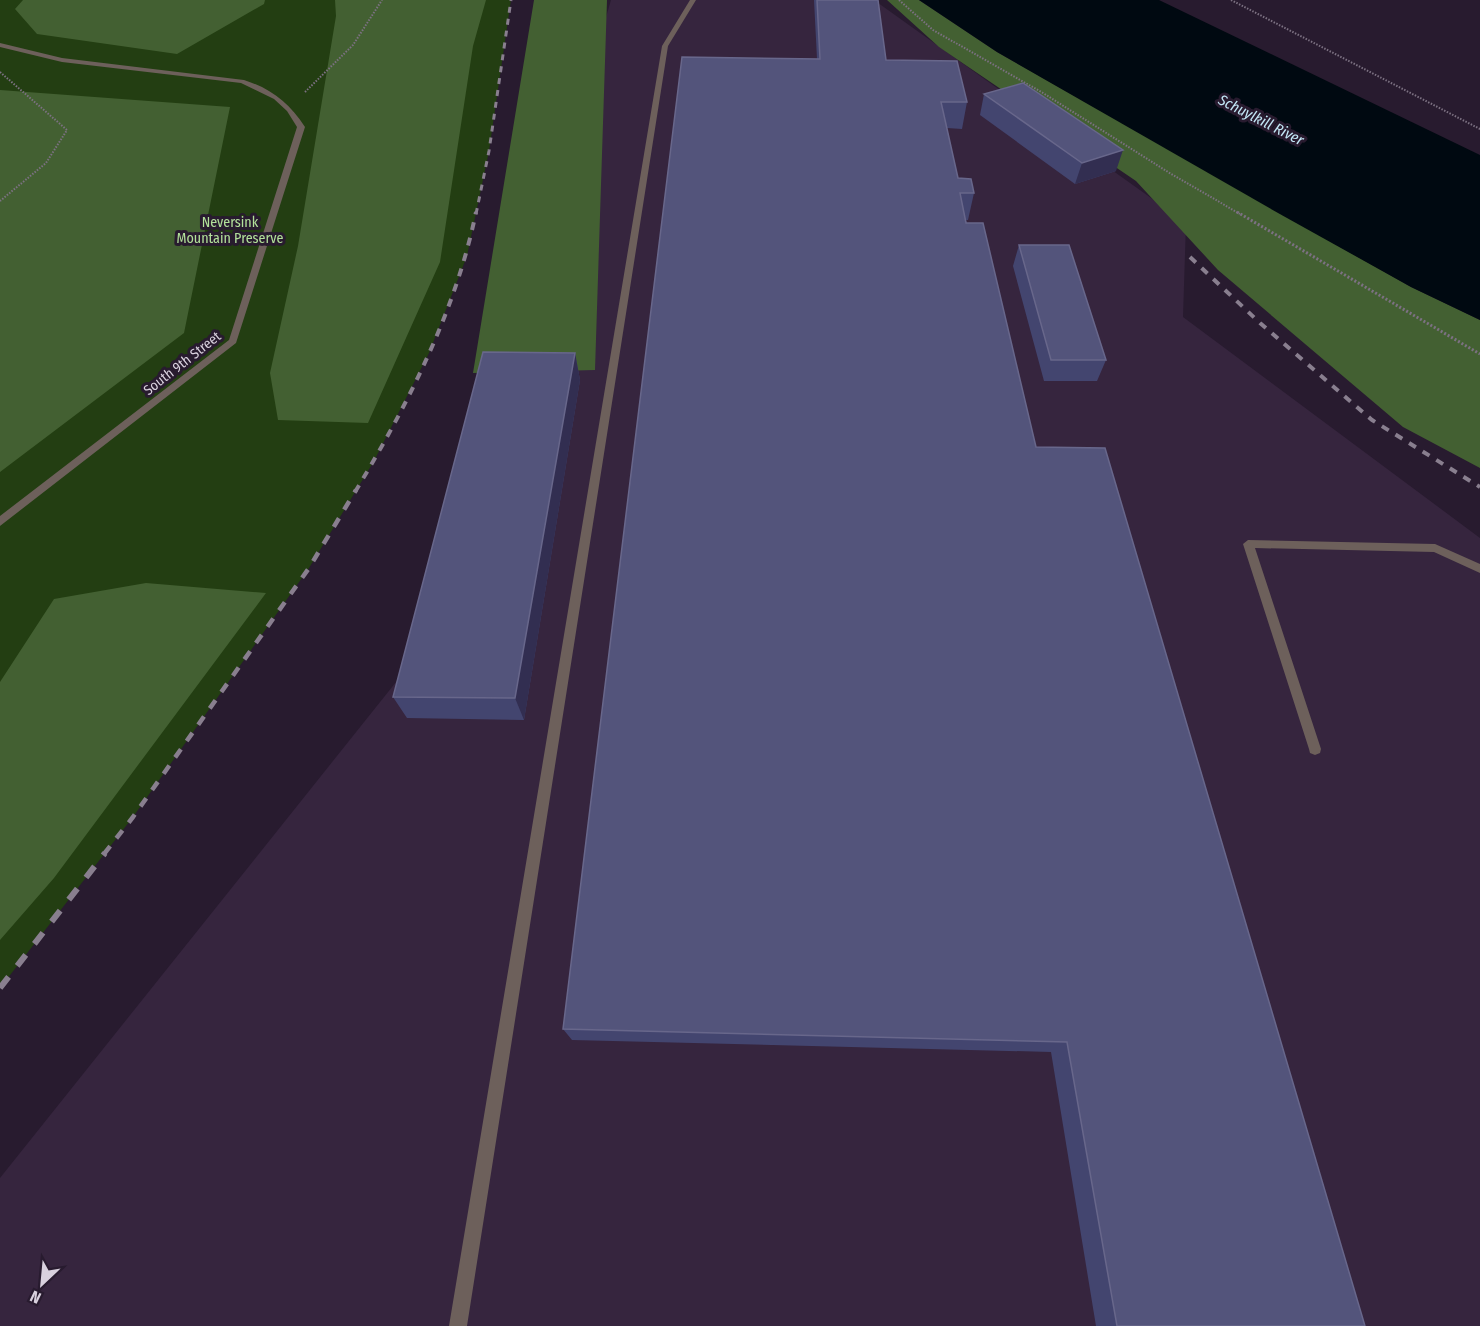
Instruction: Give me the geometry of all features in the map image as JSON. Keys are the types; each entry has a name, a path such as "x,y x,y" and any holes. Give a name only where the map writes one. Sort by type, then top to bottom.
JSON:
{"street":[{"path":"458,1326 666,46 693,0"},
{"path":"0,45 62,60 242,81 265,89 289,107"},
{"name":"South 9th Street","path":"0,522 233,341 301,127 289,107"},
{"path":"1315,749 1248,544 1435,548 1480,569"}],"path":[{"path":"289,107 352,45 382,0"},
{"path":"899,0 933,30 1043,93 1168,172 1480,354"},
{"path":"1232,0 1480,129"},
{"path":"0,72 67,130 46,163 0,201"}],"shaded area":[{"path":"611,0 874,0 1186,223 1183,317 1480,538 1480,1326 0,1326 0,1178 424,647"}],"green space":[{"name":"Neversink Mountain Preserve","path":"0,0 511,0 489,151 467,256 429,353 374,461 309,568 133,817 0,988"},
{"path":"23,0 265,0 264,4 177,54 37,34 15,9"},
{"path":"335,0 486,0 473,46 440,262 368,423 278,420 270,373 298,246 336,16"},
{"path":"534,0 607,0 595,370 473,373"},
{"path":"887,0 919,0 997,52 1411,287 1480,320 1480,468 1403,427 1218,270 1136,181 939,47"},
{"path":"0,90 230,107 184,333 0,472"},
{"path":"146,583 266,593 54,878 0,940 0,682 54,599"}],"water":[{"name":"Schuylkill River","path":"919,0 1159,0 1480,155 1480,320 1411,287 1278,213 997,52"}],"building":[{"path":"817,0 878,0 886,60 957,61 967,102 941,102 958,178 971,179 974,193 960,193 966,223 983,223 1036,447 1105,448 1365,1326 1117,1326 1067,1042 563,1029 682,57 820,59"},
{"path":"1023,83 1123,150 1082,163 984,94"},
{"path":"1019,245 1069,245 1106,360 1051,360"},
{"path":"483,352 575,353 515,698 393,697"}],"railway":[{"path":"476,214 489,151 511,0"},
{"path":"355,492 393,426 428,357 456,285 476,212"},
{"path":"1190,257 1260,323 1372,420 1480,487"},
{"path":"104,854 133,817 309,568 356,490"},
{"path":"0,988 105,853"}]}
